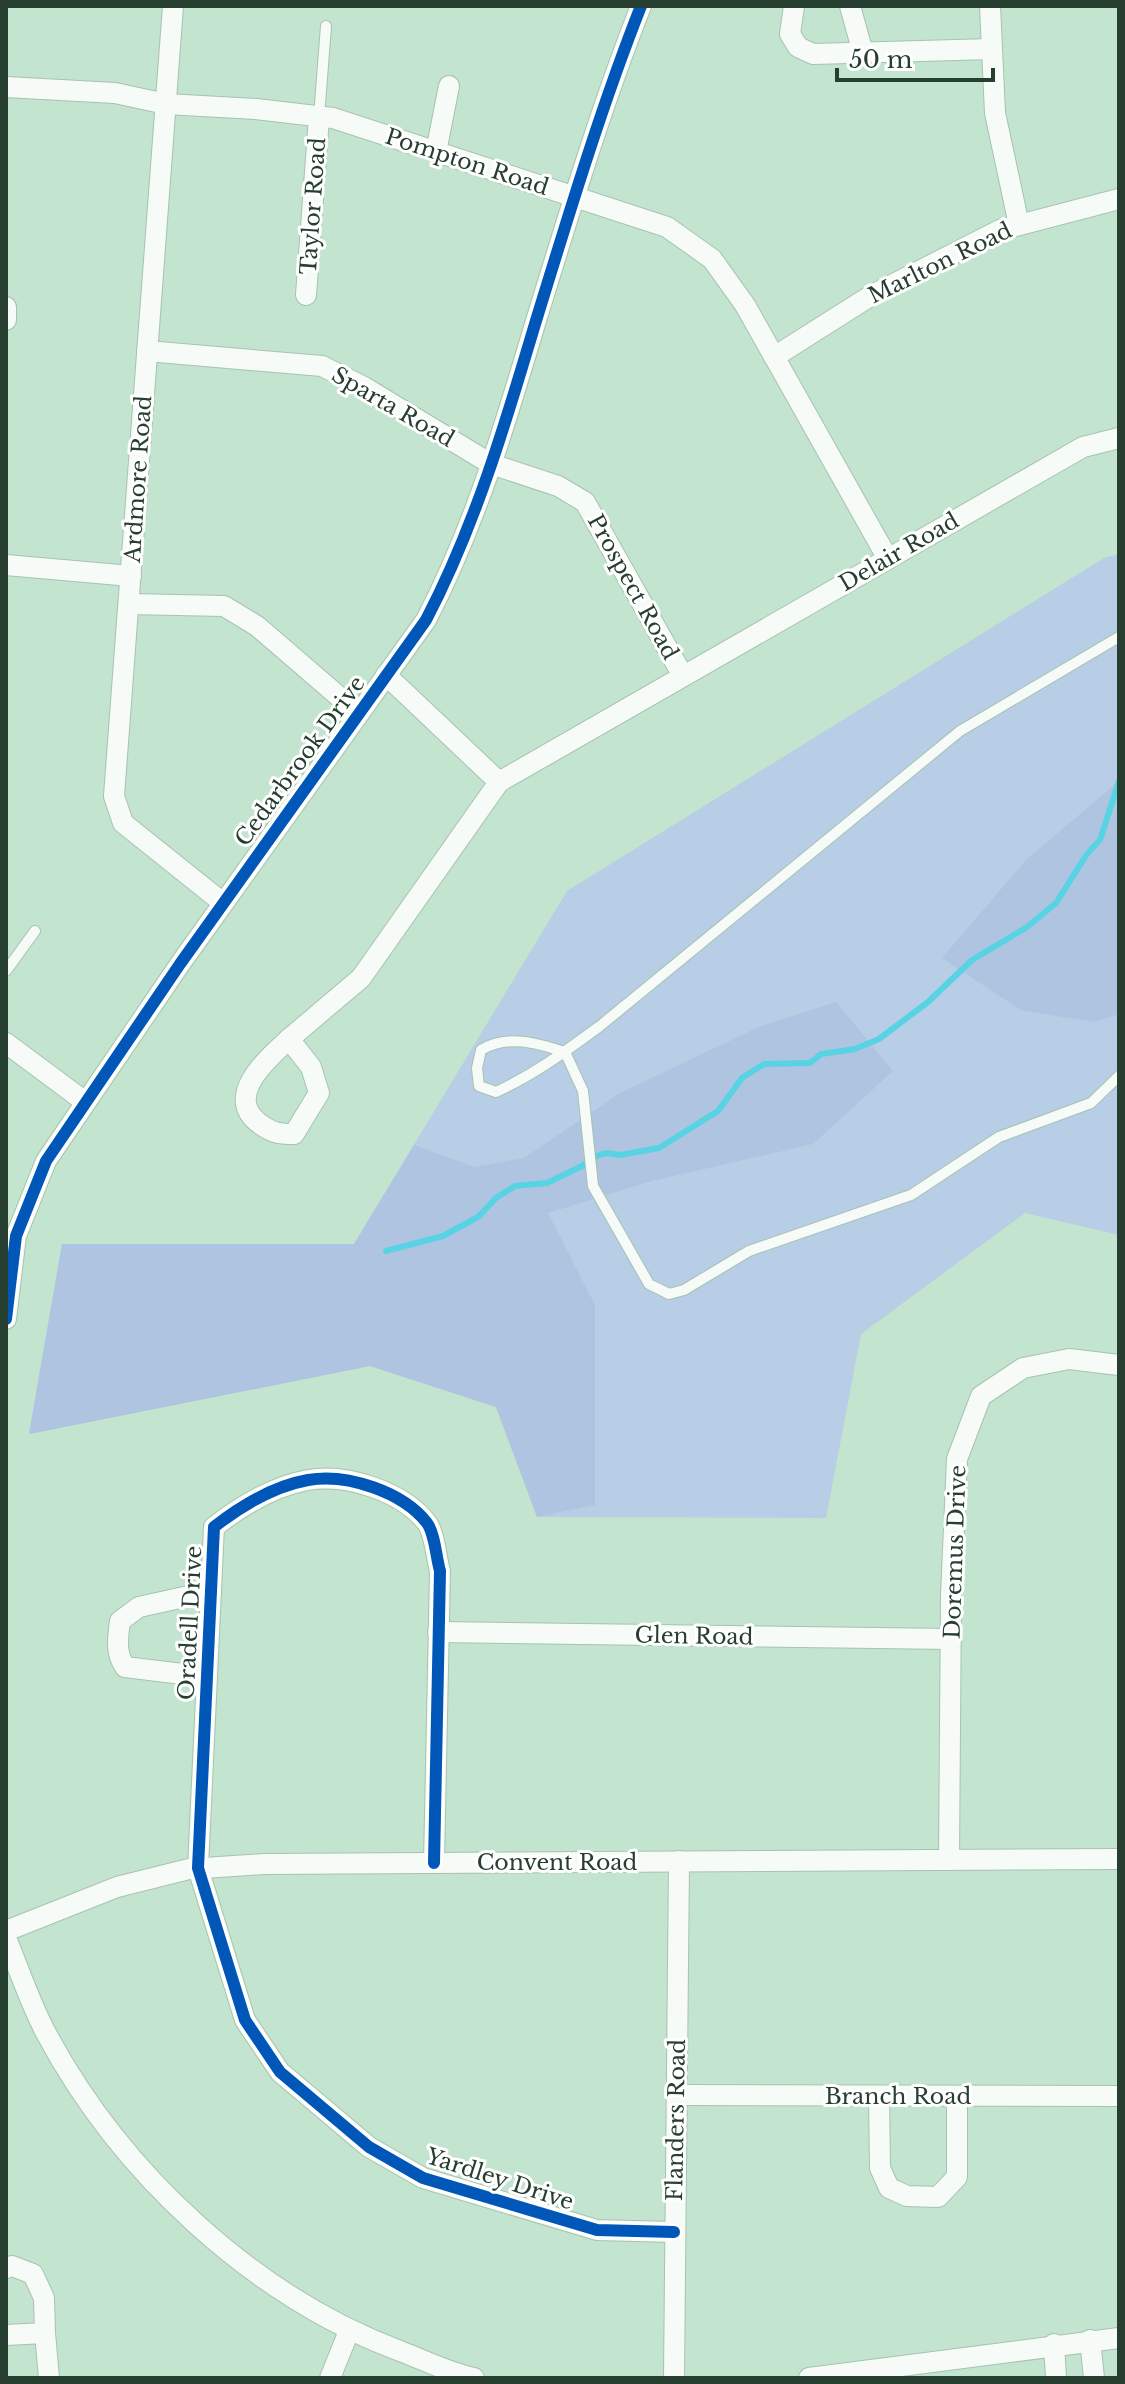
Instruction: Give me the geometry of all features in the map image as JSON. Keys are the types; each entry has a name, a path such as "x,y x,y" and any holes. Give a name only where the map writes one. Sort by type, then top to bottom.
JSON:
{"street":[{"name":"Ardmore Road","path":"173,6 114,796 123,823 223,903"},
{"name":"Cedarbrook Drive","path":"6,1319 16,1236 46,1161 84,1101 223,903 426,620 458,557 491,464 574,197 641,6"},
{"path":"794,6 789,25 798,47 813,54 992,49"},
{"path":"850,6 863,53"},
{"path":"990,6 995,113 1019,225"},
{"path":"436,152 449,86"},
{"name":"Pompton Road","path":"6,87 115,93 166,104 319,117 667,227 712,259 745,305 888,559"},
{"name":"Taylor Road","path":"306,295 319,117"},
{"name":"Marlton Road","path":"774,357 872,295 1000,230 1119,199"},
{"path":"6,307 6,320"},
{"name":"Sparta Road","path":"147,351 322,366 364,387 491,464"},
{"name":"Delair Road","path":"499,782 1083,447 1119,438"},
{"name":"Prospect Road","path":"491,464 558,486 585,502 683,676"},
{"path":"6,565 131,576"},
{"path":"129,604 224,606 257,626 358,713"},
{"path":"289,1039 311,1067 319,1093 294,1134 275,1134 252,1118 245,1103 247,1087 261,1063 289,1039 361,978 499,782 386,675"},
{"path":"6,1043 84,1101"},
{"name":"Doremus Drive","path":"949,1860 951,1639 957,1459 981,1396 1023,1368 1069,1359 1119,1365"},
{"name":"Oradell Drive","path":"198,1868 214,1527 242,1505 309,1480 348,1482 399,1497 428,1525 440,1571 434,1863"},
{"path":"207,1677 125,1667 119,1659 118,1642 120,1621 139,1607 211,1591"},
{"name":"Glen Road","path":"438,1632 951,1639"},
{"name":"Convent Road","path":"6,1931 117,1887 198,1868 264,1864 1119,1859"},
{"name":"Flanders Road","path":"674,2378 679,1861"},
{"name":"Yardley Drive","path":"198,1868 245,2020 280,2072 369,2147 423,2178 538,2215 597,2230 674,2232"},
{"path":"6,1938 46,2032 120,2143 215,2240 272,2282 349,2331 474,2378"},
{"name":"Branch Road","path":"676,2095 1119,2096"},
{"path":"879,2096 880,2168 889,2188 907,2196 938,2197 957,2177 957,2096"},
{"path":"6,2268 12,2266 33,2274 44,2298 49,2378"},
{"path":"330,2378 349,2331"},
{"path":"6,2335 45,2333"},
{"path":"809,2378 1119,2338"},
{"path":"1090,2340 1094,2378"},
{"path":"1054,2344 1056,2378"}],"lane":[{"path":"319,117 326,26"},
{"path":"1119,637 960,731 565,1052 551,1064 496,1092 479,1086 477,1068 481,1050 496,1041 527,1041 565,1052 583,1091 593,1186 649,1284 669,1294 684,1290 749,1251 911,1195 999,1137 1091,1103 1119,1076"},
{"path":"6,971 35,931"}],"shaded area":[{"path":"1119,554 1119,1235 1025,1213 861,1334 826,1518 537,1517 496,1407 370,1366 29,1434 62,1244 354,1244 567,891 1104,558"},
{"path":"1119,781 1119,1014 1094,1022 1021,1010 942,958 1027,859"},
{"path":"836,1002 893,1071 813,1144 652,1181 548,1213 595,1305 595,1505 537,1517 496,1407 370,1366 29,1434 62,1244 354,1244 414,1145 474,1167 524,1158 620,1093 761,1026"}],"waterway":[{"path":"386,1251 443,1236 478,1217 496,1198 515,1186 547,1183 584,1165 590,1158 606,1153 620,1155 659,1148 718,1111 742,1078 764,1064 810,1063 821,1054 855,1049 879,1039 928,1002 972,960 1027,927 1056,903 1087,854 1100,840 1119,781"}],"cycle path":[{"path":"6,1319 16,1236 46,1161 180,964 426,620 444,584 488,475 585,164 641,6"},
{"path":"434,1863 440,1571 430,1528 404,1502 356,1482 308,1480 270,1492 214,1527 198,1868 245,2020 280,2072 369,2147 423,2178 597,2230 674,2232"}]}
